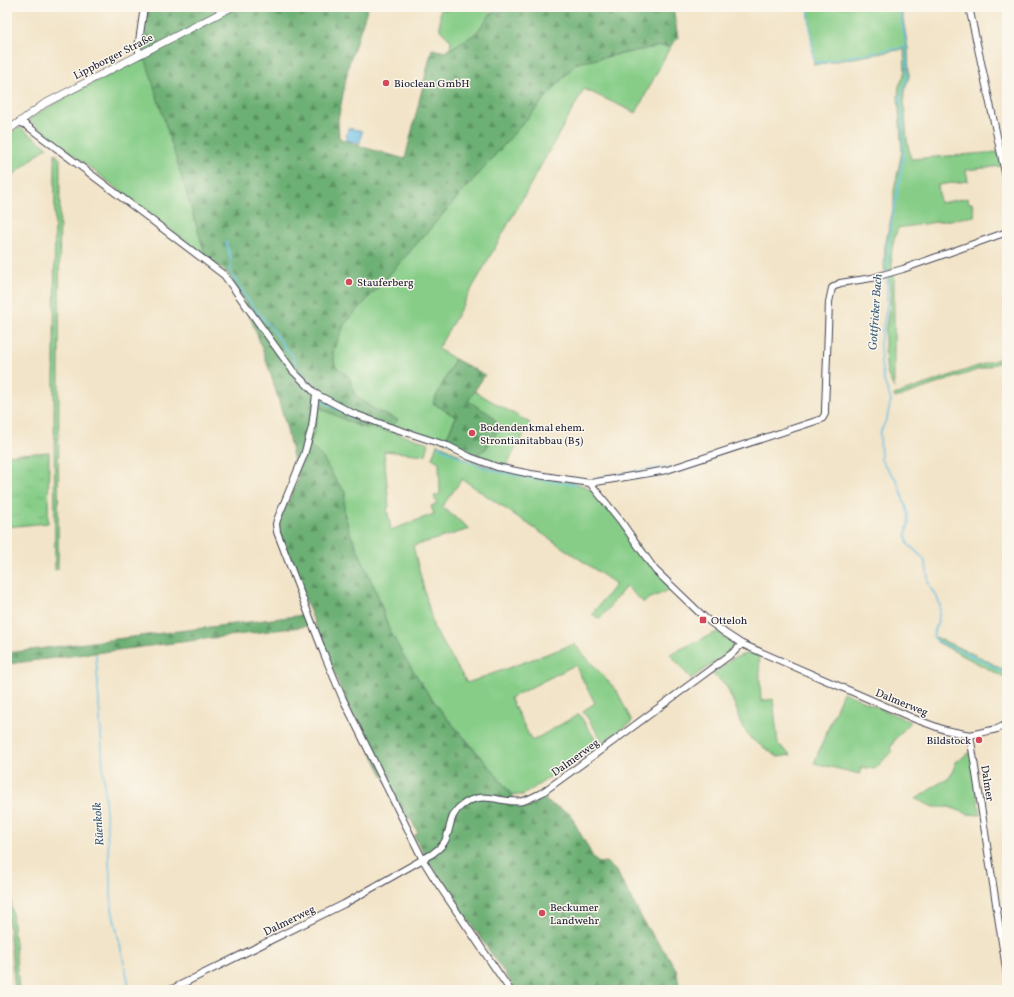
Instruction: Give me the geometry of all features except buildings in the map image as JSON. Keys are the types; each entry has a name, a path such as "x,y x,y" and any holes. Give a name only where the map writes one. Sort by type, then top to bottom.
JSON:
{"street":[{"path":"140,55 138,48 144,7"},
{"name":"Lippborger Straße","path":"7,131 44,104 232,7"},
{"path":"969,7 1007,182"},
{"path":"19,122 26,124 224,276 293,371 316,394 352,413 448,446 470,457 497,467 590,483 667,470 822,419 825,414 829,302 832,288 840,283 872,278 903,269 1007,232"},
{"path":"316,394 312,428 304,455 277,520 277,532 343,699 422,860 510,990"},
{"path":"590,483 620,520 656,570 705,618 742,644"},
{"name":"Dalmerweg","path":"170,990 344,904 432,854 442,847 454,813 461,806 472,800 484,797 523,801 543,792 734,652 742,644 915,719 946,730 970,735 997,729 1007,724"},
{"name":"Dalmer","path":"970,735 1007,975"}],"green space":[{"path":"147,7 368,7 349,63 338,120 339,138 366,148 405,159 432,49 445,52 475,34 491,14 522,7 673,7 678,38 670,47 660,46 577,63 344,325 333,352 335,366 350,378 354,394 373,409 398,420 388,431 358,426 319,407 310,445 323,458 335,479 345,492 344,512 349,530 378,596 388,627 403,655 427,692 445,716 493,771 521,807 526,807 545,798 547,802 570,814 594,859 599,863 606,862 617,872 647,928 676,969 680,990 516,990 427,859 414,836 418,833 411,819 406,821 344,698 279,532 279,520 298,479 286,426 272,378 242,297 227,273 206,257 141,44"},
{"path":"456,7 479,8 488,11 491,14 475,34 450,50 451,41 440,30 440,9 450,11"},
{"path":"486,7 522,7 491,14 492,9"},
{"path":"808,7 901,7 908,49 909,77 904,93 904,102 907,140 911,159 998,152 1002,166 966,170 968,181 938,185 940,203 968,198 969,203 972,203 975,216 898,228 893,243 893,269 885,272 885,246 894,205 894,191 902,151 898,96 899,86 905,70 904,49 814,65"},
{"path":"660,46 670,47 636,113 584,89 438,349 455,359 433,403 456,417 445,441 392,426 398,420 373,409 354,394 350,378 335,366 333,352 344,325 577,63"},
{"path":"147,57 206,257 28,120 76,91"},
{"path":"19,127 47,147 7,180 7,136"},
{"path":"55,153 60,159 58,569 55,570 54,383"},
{"path":"894,274 894,388 887,373 885,331 890,304 889,275"},
{"path":"1007,356 1007,360 895,398 894,395"},
{"path":"455,359 485,375 468,401 490,414 500,427 486,449 474,456 445,441 456,417 433,403"},
{"path":"474,391 530,423 506,466 498,465 474,456 468,401"},
{"path":"318,407 358,426 392,432 429,443 426,455 384,451 389,507 387,508 391,530 434,514 431,506 437,504 434,496 440,494 439,462 432,458 437,444 465,459 496,469 573,482 594,491 672,589 648,599 644,603 626,586 600,619 592,614 616,584 462,479 442,507 470,529 413,546 434,628 467,683 574,644 617,691 632,722 603,742 583,711 595,703 575,665 510,698 532,741 579,714 599,745 523,795 512,795 445,716 427,692 403,655 388,627 378,596 349,530 344,512 345,492 310,445 315,428"},
{"path":"49,452 48,523 7,527 7,455"},
{"path":"304,615 308,626 7,664 7,653"},
{"path":"717,632 734,644 735,647 691,679 670,654"},
{"path":"935,637 984,659 1007,672 1007,679 937,642"},
{"path":"745,654 754,654 759,656 761,701 773,699 778,744 791,755 778,757 750,738 740,722 736,708 726,685 712,674 732,659"},
{"path":"843,692 911,722 895,739 890,749 892,751 875,769 861,767 860,774 814,763"},
{"path":"971,752 980,815 968,814 949,807 933,807 916,799 948,779 956,762"},
{"path":"7,856 19,990 15,990 7,905"}],"water":[{"path":"348,128 362,131 360,143 346,140"}],"waterway":[{"path":"808,7 815,63 905,47"},
{"name":"Gottfricker Bach","path":"887,272 888,243 904,154 900,96 907,78 907,64 906,44 899,7"},
{"path":"226,242 231,260 231,273 249,301 292,355 296,364"},
{"name":"Gottfricker Bach","path":"887,276 887,306 880,342 881,364 884,381 891,400 887,418 880,433 881,459 896,479 907,509 909,522 906,534 908,544 924,559 928,581 940,606 939,616 933,637 938,641 987,663 1007,675"},
{"path":"300,370 309,383 318,391"},
{"path":"320,400 352,417 397,432"},
{"path":"438,446 469,462 492,470 528,478 578,485"},
{"path":"595,478 670,466"},
{"name":"Rüenkolk","path":"96,655 112,909 130,990"}],"place":[{"name":"Bioclean GmbH","path":"386,83"},
{"name":"Stauferberg","path":"349,282"},
{"name":"Bodendenkmal ehem. Strontianitabbau (B5)","path":"472,433"},
{"name":"Otteloh","path":"703,620"},
{"name":"Bildstock","path":"979,740"},
{"name":"Beckumer Landwehr","path":"542,913"}]}
